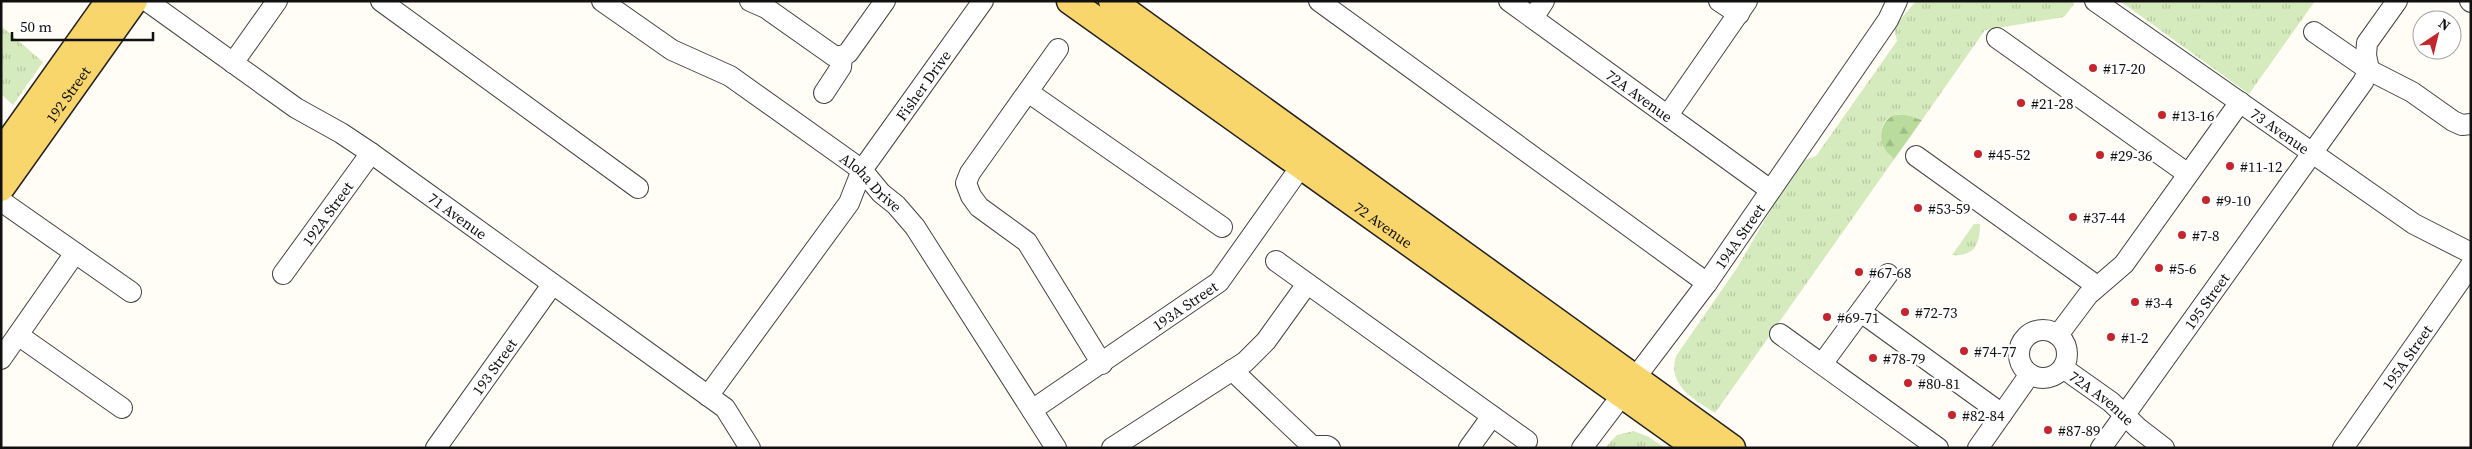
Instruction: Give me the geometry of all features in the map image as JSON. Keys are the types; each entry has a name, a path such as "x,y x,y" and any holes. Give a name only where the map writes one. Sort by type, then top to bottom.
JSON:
{"main road":[{"name":"192 Street","path":"1,153 109,1"},
{"name":"192 Street","path":"1,188 134,1"},
{"name":"72 Avenue","path":"1070,1 1302,165 1628,386 1732,448"},
{"path":"1090,1 1161,53 1205,68"},
{"name":"72 Avenue","path":"1112,1 1205,68 1628,386 1697,448"}],"street":[{"name":"71 Avenue","path":"148,1 296,108 342,133 371,153 725,408 743,445"},
{"path":"233,63 277,1"},
{"path":"381,1 638,188"},
{"name":"Aloha Drive","path":"602,1 672,50 730,76 862,170 881,193 896,205 915,227 1056,448"},
{"path":"750,1 766,8 834,56 842,56 848,53 885,1"},
{"name":"Fisher Drive","path":"708,396 849,203 862,170 983,1"},
{"path":"1318,1 1707,283"},
{"name":"72A Avenue","path":"1509,1 1770,189"},
{"path":"1533,18 1544,1"},
{"path":"1668,115 1743,8 1719,1"},
{"name":"194A Street","path":"1888,20 1897,1"},
{"name":"194A Street","path":"1582,448 1707,283 1888,20 1905,1"},
{"name":"73 Avenue","path":"2094,1 2414,224 2436,237 2471,253"},
{"path":"2369,70 2366,56 2367,43 2397,1"},
{"path":"2314,32 2369,70 2412,92 2453,121 2471,124"},
{"path":"1997,38 2188,174"},
{"path":"1058,49 970,173 966,183 971,196 979,207 1026,242 1102,364"},
{"path":"824,93 841,67 842,56"},
{"name":"195 Street","path":"2101,448 2313,153 2363,82 2369,70"},
{"path":"1028,92 1222,227"},
{"path":"1978,448 2030,374 2021,363 2019,355 2025,338 2036,332 2043,331 2058,335 2097,286 2106,281 2124,264 2240,102"},
{"name":"192A Street","path":"283,274 371,153"},
{"path":"1916,156 2097,286"},
{"name":"193A Street","path":"1032,410 1102,364 1219,282 1249,243 1302,165"},
{"path":"1,201 131,292"},
{"path":"1,360 75,253"},
{"path":"1276,261 1527,441"},
{"name":"195A Street","path":"2342,448 2471,265"},
{"path":"1822,364 1888,274"},
{"path":"1112,448 1232,370 1260,347 1307,284"},
{"name":"193 Street","path":"436,448 552,285"},
{"path":"1861,312 2002,414"},
{"path":"1780,334 1938,448"},
{"path":"18,335 122,408"},
{"name":"72A Avenue","path":"2030,374 2044,378 2058,374 2063,368 2067,354 2066,347 2058,335"},
{"name":"72A Avenue","path":"2063,368 2111,402 2124,416 2164,448"},
{"path":"1232,370 1312,446 1327,447"},
{"path":"1469,448 1492,416"}],"green space":[{"path":"1916,1 2073,1 2074,4 2064,17 1985,30 1922,120 1905,115 1895,115 1884,123 1881,136 1882,143 1889,155 1895,158 1715,413 1691,397 1679,384 1675,376 1676,356 1737,268 1773,206 1805,160 1816,156 1897,41 1894,27"},
{"path":"2120,1 2315,1 2249,94"},
{"path":"1,26 43,62 13,105 1,94"},
{"path":"1904,114 1922,120 1895,158 1885,150 1882,144 1881,132 1887,120 1892,116"},
{"path":"1974,224 1980,224 1979,237 1975,247 1966,254 1952,255"},
{"path":"1634,431 1649,437 1665,448 1605,448 1617,435"}],"place":[{"name":"#17-20","path":"2093,68"},
{"name":"#21-28","path":"2021,103"},
{"name":"#13-16","path":"2162,115"},
{"name":"#45-52","path":"1978,154"},
{"name":"#29-36","path":"2100,155"},
{"name":"#11-12","path":"2230,166"},
{"name":"#9-10","path":"2206,200"},
{"name":"#53-59","path":"1918,208"},
{"name":"#37-44","path":"2073,217"},
{"name":"#7-8","path":"2182,235"},
{"name":"#5-6","path":"2159,268"},
{"name":"#67-68","path":"1859,272"},
{"name":"#3-4","path":"2135,302"},
{"name":"#72-73","path":"1905,312"},
{"name":"#69-71","path":"1827,317"},
{"name":"#1-2","path":"2111,337"},
{"name":"#74-77","path":"1964,351"},
{"name":"#78-79","path":"1873,358"},
{"name":"#80-81","path":"1908,383"},
{"name":"#82-84","path":"1952,415"},
{"name":"#87-89","path":"2048,430"}]}
